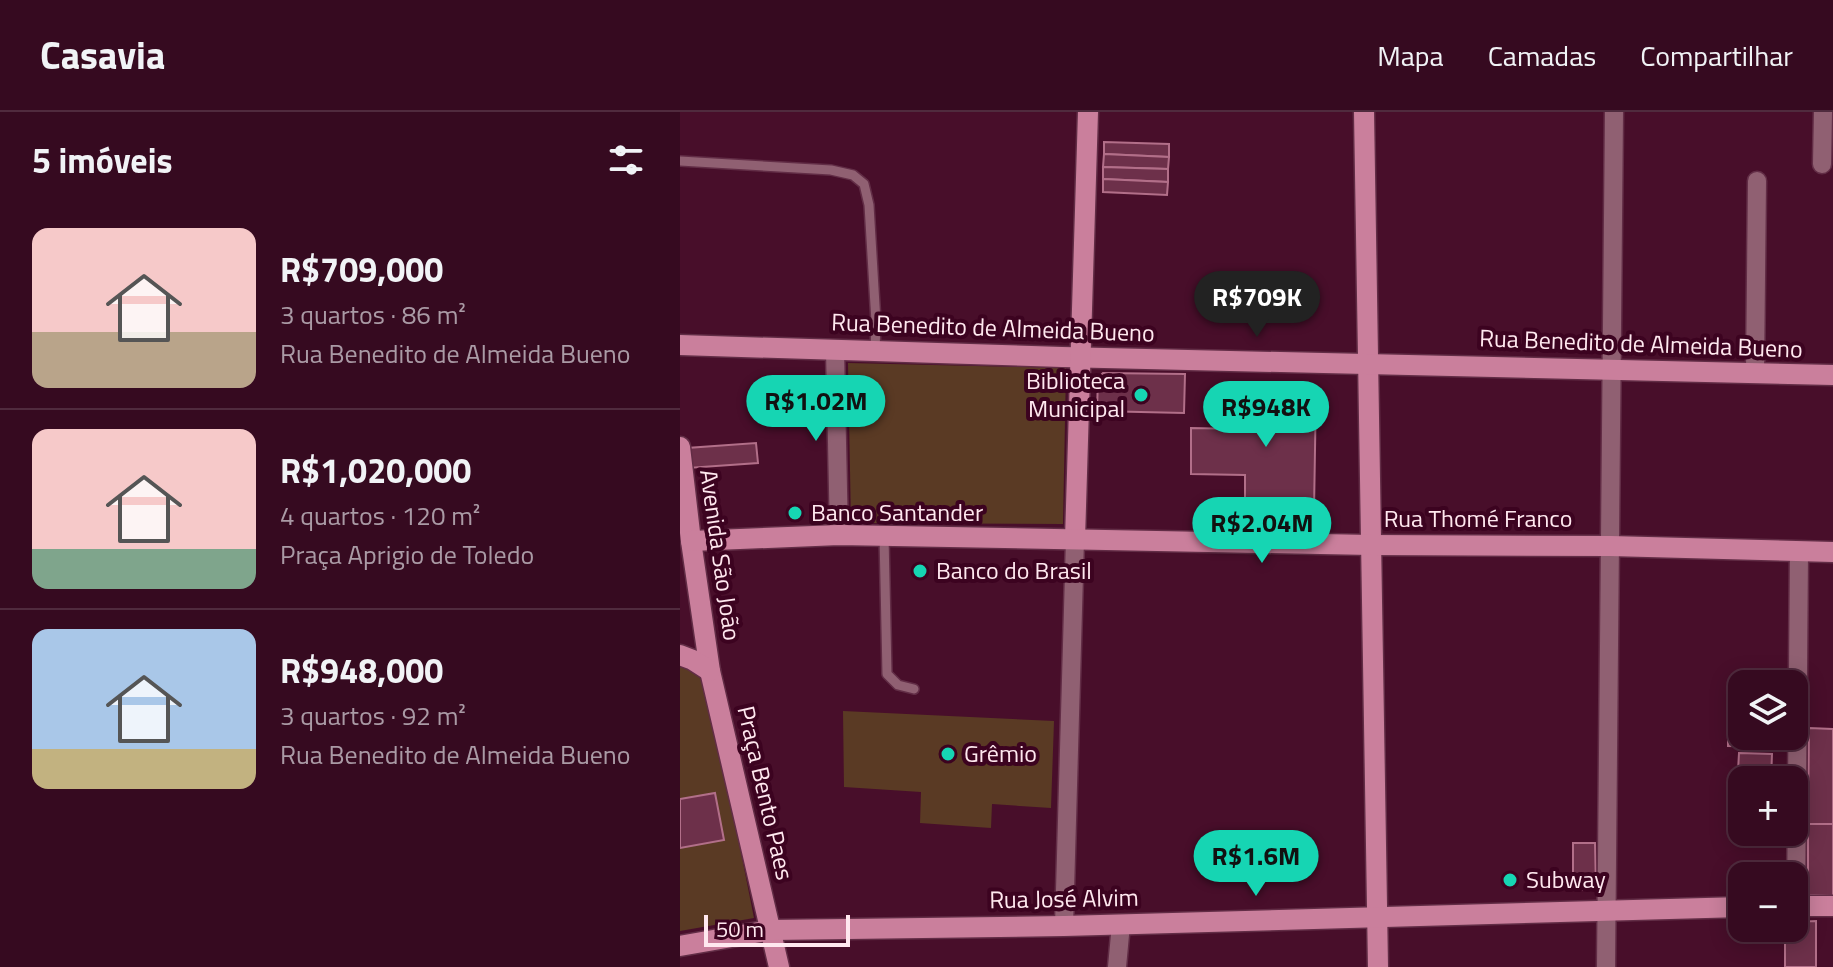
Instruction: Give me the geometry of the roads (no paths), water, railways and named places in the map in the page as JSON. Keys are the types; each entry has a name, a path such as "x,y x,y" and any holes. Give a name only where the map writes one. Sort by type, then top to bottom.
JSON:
{"street":[{"path":"1064,926 1088,112"},
{"path":"1364,112 1378,967"},
{"path":"1606,967 1614,112"},
{"path":"1822,164 1823,112"},
{"path":"1755,373 1757,181"},
{"name":"Rua Benedito de Almeida Bueno","path":"680,345 1833,375"},
{"path":"835,350 839,535"},
{"name":"Avenida São João","path":"680,447 710,671"},
{"name":"Rua Thomé Franco","path":"691,541 839,535 1833,552"},
{"path":"1795,862 1799,552"},
{"path":"680,655 710,671"},
{"name":"Praça Bento Paes","path":"710,671 779,967"},
{"path":"1808,906 1833,906"},
{"name":"Rua José Alvim","path":"771,930 1064,926 1728,907"},
{"path":"1117,967 1121,924"},
{"path":"680,946 771,930"}],"lane":[{"path":"680,161 831,170 853,175 864,184 869,205 875,351"},
{"path":"884,536 887,674 898,685 914,689"}],"place":[{"name":"Biblioteca Municipal","path":"1141,395"},
{"name":"Banco Santander","path":"795,513"},
{"name":"Banco do Brasil","path":"920,571"},
{"name":"Grêmio","path":"948,754"},
{"name":"Subway","path":"1510,880"}]}
